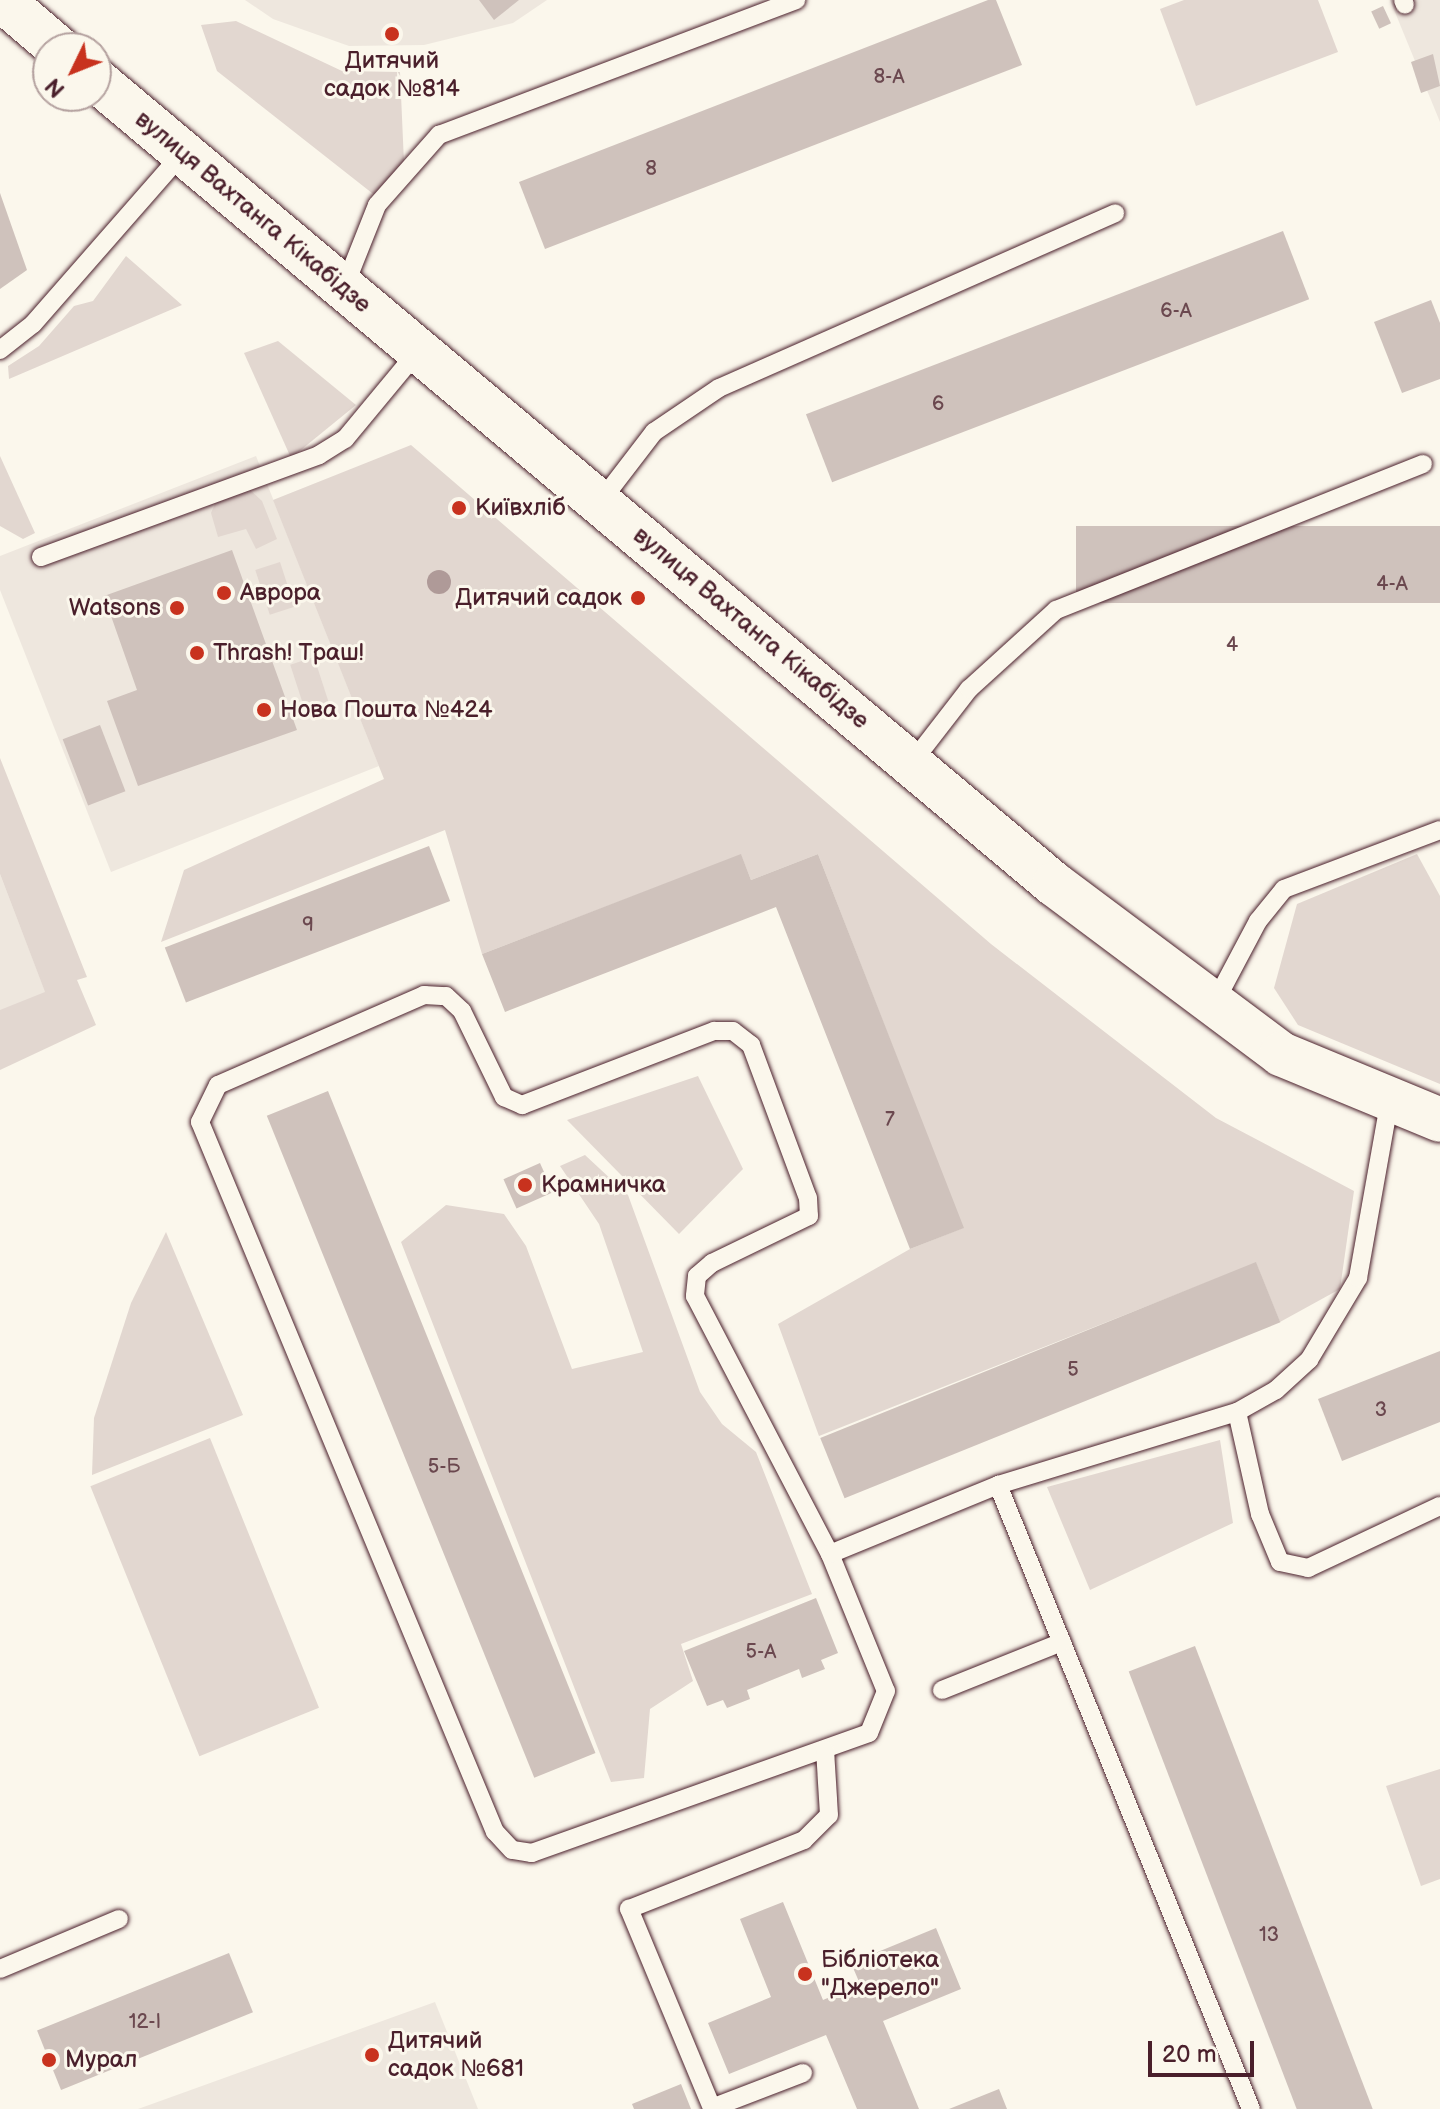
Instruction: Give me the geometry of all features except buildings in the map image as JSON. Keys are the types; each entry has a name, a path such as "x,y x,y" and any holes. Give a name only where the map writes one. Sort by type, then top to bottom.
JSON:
{"street":[{"path":"2,2 39,32"},
{"name":"вулиця Вахтанга Кікабідзе","path":"112,94 911,764 1214,1004 1281,1054 1389,1104 1440,1120"}],"lane":[{"path":"344,288 377,205 439,135 796,0"},
{"path":"0,350 33,324 182,154"},
{"path":"601,501 654,432 719,388 1115,213"},
{"path":"41,557 319,455 345,439 419,350"},
{"path":"911,764 969,689 1056,610 1423,464"},
{"path":"1214,1004 1284,889 1440,830"},
{"path":"424,995 446,996 462,1011 504,1097 522,1105 714,1031 733,1031 751,1045 808,1198 809,1216 712,1263 697,1276 695,1296 830,1554 886,1691 869,1733 532,1853 512,1850 495,1832 200,1122 206,1097 218,1085 424,995"},
{"path":"830,1554 998,1485 1237,1412 1309,1360 1341,1315 1358,1278 1389,1104"},
{"path":"1237,1412 1260,1514 1280,1562 1308,1568 1440,1506"},
{"path":"998,1485 1251,2109"},
{"path":"942,1690 1062,1642"},
{"path":"803,2073 710,2108 629,1909 804,1840 829,1815 825,1750"},
{"path":"0,1969 119,1919"}],"shaded area":[{"name":"Дитячий садок №814","path":"245,0 547,0 513,23 424,45 349,46 273,19"},
{"path":"1184,0 1318,0 1338,52 1196,106 1160,9"},
{"path":"1390,0 1440,0 1440,122"},
{"path":"236,21 342,71 400,72 404,163 377,197 217,71 201,25"},
{"path":"126,256 182,305 9,379 8,366 39,346 74,306 93,301"},
{"path":"278,341 356,405 291,458 244,353"},
{"path":"411,445 991,944 1216,1118 1354,1191 1340,1289 1280,1322 1256,1263 819,1436 778,1324 910,1249 963,1228 818,854 751,880 741,855 482,954 445,830 161,942 184,870 384,779 273,500"},
{"path":"0,456 35,533 23,539 0,526"},
{"path":"256,456 379,766 111,872 0,590 0,556"},
{"path":"246,486 262,501 277,539 256,549 246,529 218,537 211,513 218,497"},
{"path":"280,562 295,607 270,615 255,570"},
{"path":"314,657 329,702 305,709 290,665"},
{"path":"0,758 87,977 77,980 96,1025 0,1070 0,1010 45,992 0,874"},
{"path":"1417,854 1440,896 1440,1084 1298,1025 1274,988 1297,904"},
{"path":"0,874 48,999 0,1018"},
{"path":"698,1076 743,1169 679,1234 567,1120"},
{"path":"585,1155 628,1195 700,1392 722,1424 756,1452 812,1594 681,1644 693,1681 650,1709 644,1778 611,1782 401,1242 446,1205 504,1214 526,1246 572,1369 643,1352 599,1224 560,1166"},
{"path":"166,1232 243,1415 92,1475 94,1418 131,1303"},
{"path":"210,1438 319,1708 199,1756 90,1486"},
{"path":"1220,1440 1233,1523 1090,1590 1047,1487"},
{"path":"1440,1769 1440,1879 1421,1886 1386,1786"},
{"name":"Дитячий садок №681","path":"435,2002 478,2109 138,2109"}],"place":[{"name":"Дитячий садок №814","path":"392,34"},
{"name":"Київхліб","path":"459,508"},
{"name":"Аврора","path":"224,593"},
{"name":"Дитячий садок","path":"638,598"},
{"name":"Watsons","path":"177,608"},
{"name":"Thrash! Траш!","path":"197,653"},
{"name":"Нова Пошта №424","path":"264,710"},
{"name":"Крамничка","path":"525,1185"},
{"name":"Бібліотека \"Джерело\"","path":"805,1974"},
{"name":"Дитячий садок №681","path":"372,2055"},
{"name":"Мурал","path":"49,2060"}]}
